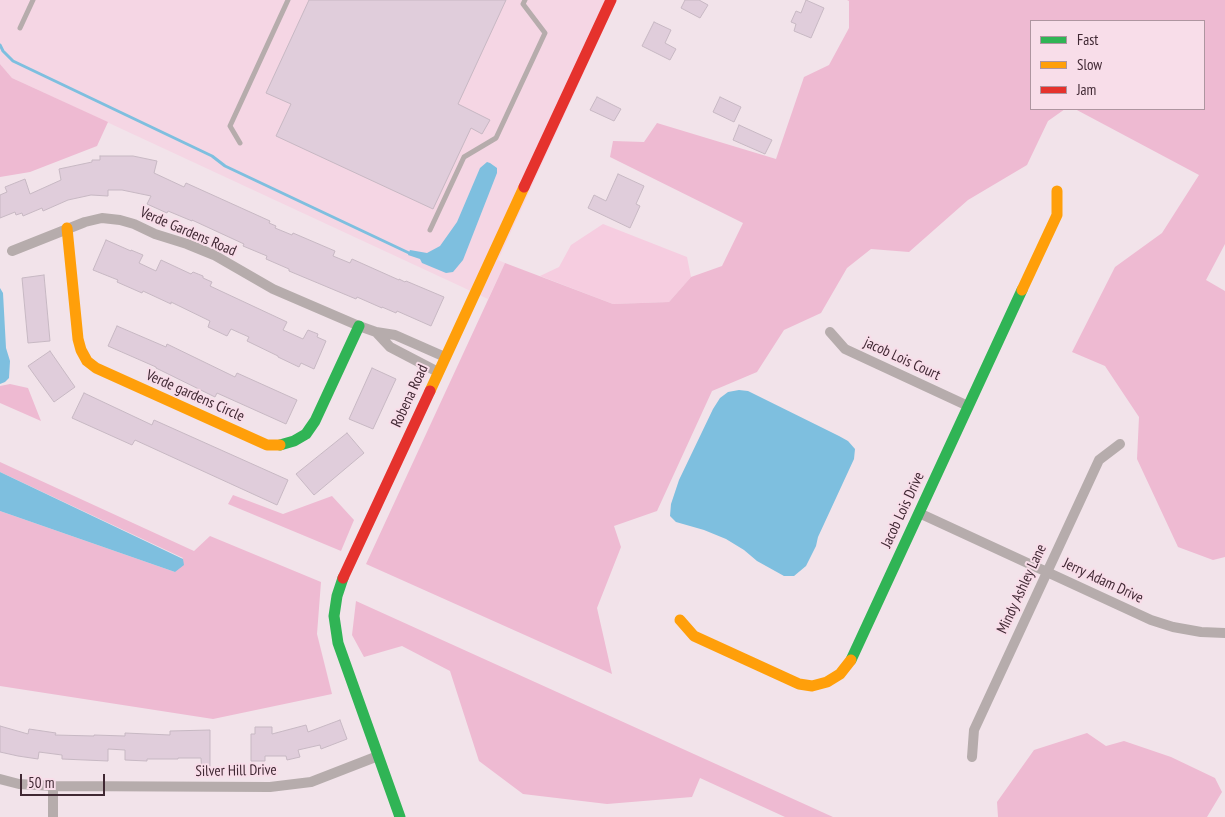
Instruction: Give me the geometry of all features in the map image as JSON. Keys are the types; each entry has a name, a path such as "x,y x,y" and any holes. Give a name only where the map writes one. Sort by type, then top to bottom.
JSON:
{"street":[{"name":"Robena Road","path":"400,817 338,643 334,616 337,596 344,575 611,0"},
{"name":"Jacob Lois Drive","path":"680,620 694,636 799,684 812,686 827,682 840,674 850,662 1057,215 1056,191"},
{"name":"Verde Gardens Road","path":"12,250 84,222 102,218 120,220 214,255 273,289 359,326 376,332 395,335 445,356"},
{"name":"Verde gardens Circle","path":"66,228 78,339 81,350 88,361 96,368 267,445 281,445 294,441 306,434 315,421 359,326"},
{"name":"Verde Gardens Road","path":"376,332 390,347 438,372"},
{"name":"jacob Lois Court","path":"830,332 844,349 968,406"},
{"name":"Mindy Ashley Lane","path":"972,757 974,730 1099,460 1120,444"},
{"name":"Jerry Adam Drive","path":"919,513 1151,620 1173,627 1201,632 1225,633"},
{"name":"Silver Hill Drive","path":"0,779 20,784 53,786 270,787 311,782 378,756"},
{"path":"53,786 53,817"}],"lane":[{"path":"20,28 33,0"},
{"path":"240,143 230,126 288,0"},
{"path":"430,230 464,157 496,138 545,33 523,4 525,0"}],"shaded area":[{"path":"0,0 617,0 498,260 505,263 488,299 12,78 0,64"},
{"path":"847,0 1225,0 1225,244 1206,280 1225,291 1225,557 1213,560 1178,547 1137,459 1139,417 1105,366 1072,352 1115,267 1162,233 1199,175 1077,110 1205,110 1205,20 1030,20 1030,110 1064,110 1048,121 1027,165 968,200 909,252 871,249 847,268 821,313 784,330 757,372 712,391 657,511 614,526 621,547 597,608 612,674 366,564 505,263 613,304 669,302 691,277 722,266 743,223 610,157 613,141 644,142 657,123 776,159 804,77 829,65 849,28 849,1"},
{"path":"0,64 12,78 108,122 97,146 30,172 0,177"},
{"path":"603,224 687,257 691,277 669,302 613,304 540,276 559,267 571,245"},
{"path":"10,384 28,388 41,421 0,403 0,386"},
{"path":"0,462 194,551 210,536 321,582 317,634 332,694 213,719 0,686 0,511 175,572 183,558 0,472"},
{"path":"233,495 283,514 332,496 354,520 341,551 228,504"},
{"path":"356,601 833,817 785,817 700,778 692,797 607,804 523,794 479,761 450,671 402,646 364,657 352,635"},
{"path":"1087,733 1106,746 1124,741 1171,757 1215,778 1222,792 1207,817 998,817 997,802 1034,750"}],"water":[{"path":"487,162 497,168 497,173 463,260 453,272 446,273 422,263 420,259 408,255 410,250 427,253 440,246 457,222 480,168"},
{"path":"0,288 3,293 6,348 10,361 9,378 0,384"},
{"path":"748,391 839,436 848,441 855,449 854,459 818,537 816,546 806,566 794,576 784,576 757,561 726,539 676,522 670,516 671,504 679,480 713,409 720,398 728,392"},
{"path":"0,472 183,559 184,565 175,572 0,511"}],"building":[{"path":"309,0 506,0 458,104 490,120 482,134 471,128 433,209 276,136 291,104 266,93"},
{"path":"685,0 699,0 708,5 700,18 681,8"},
{"path":"806,0 824,8 811,38 794,31 796,24 791,22 796,11 801,13"},
{"path":"654,22 671,30 665,43 676,49 670,60 642,46"},
{"path":"597,97 621,109 614,121 590,110"},
{"path":"720,97 741,107 734,122 713,112"},
{"path":"739,125 772,140 765,154 733,140"},
{"path":"100,156 133,156 157,161 154,173 184,187 186,183 270,221 269,223 276,226 275,228 292,235 293,233 335,251 333,256 350,263 352,259 444,297 431,326 397,311 396,313 357,297 356,299 289,271 289,269 266,259 267,256 243,246 244,244 192,220 168,211 167,213 147,204 151,196 122,190 108,190 108,196 91,195 68,200 43,211 42,208 23,216 22,213 16,215 15,212 0,218 0,195 7,192 5,187 25,179 30,194 61,180 59,169 92,162 92,160 100,160"},
{"path":"618,174 644,186 636,204 640,206 630,228 588,208 594,195 606,201"},
{"path":"106,240 143,255 139,263 156,271 161,260 191,274 193,272 203,276 203,278 212,282 210,286 287,322 283,330 303,339 308,330 318,334 317,337 326,341 314,369 301,363 299,367 278,357 247,341 249,337 231,329 227,336 208,327 210,321 171,302 171,304 143,291 142,293 117,282 118,280 93,270"},
{"path":"44,275 50,341 28,343 22,278"},
{"path":"117,326 166,347 167,344 235,377 237,373 297,400 286,424 217,393 215,397 156,367 108,346"},
{"path":"50,351 75,387 54,402 28,366"},
{"path":"372,368 396,379 373,429 349,419"},
{"path":"84,393 152,425 154,420 288,480 277,505 135,440 132,445 72,418"},
{"path":"347,433 364,453 314,495 296,474"},
{"path":"340,720 347,739 321,749 320,745 298,750 300,757 287,760 286,756 265,756 265,761 251,761 251,734 255,734 255,727 272,727 272,734 306,725 308,732"},
{"path":"0,726 28,734 29,729 56,733 55,735 94,736 125,736 125,733 170,735 170,731 210,730 210,776 202,776 201,758 147,759 147,761 125,760 125,750 108,749 108,761 62,759 62,755 39,752 38,759 0,752"}],"waterway":[{"path":"0,45 13,61 212,156 225,166 409,253"}],"traffic: fast":[{"path":"851,660 1022,290"},
{"path":"280,445 294,441 306,434 315,421 359,326"},
{"path":"343,578 337,596 334,616 338,643 400,817"}],"traffic: slow":[{"path":"430,391 524,187"},
{"path":"1022,290 1057,215 1057,191"},
{"path":"67,228 78,339 87,361 96,368 267,445 280,445"},
{"path":"680,620 694,636 799,684 812,686 827,682 840,674 851,660"}],"traffic: jam":[{"path":"524,187 611,0"},
{"path":"343,578 430,391"}]}
